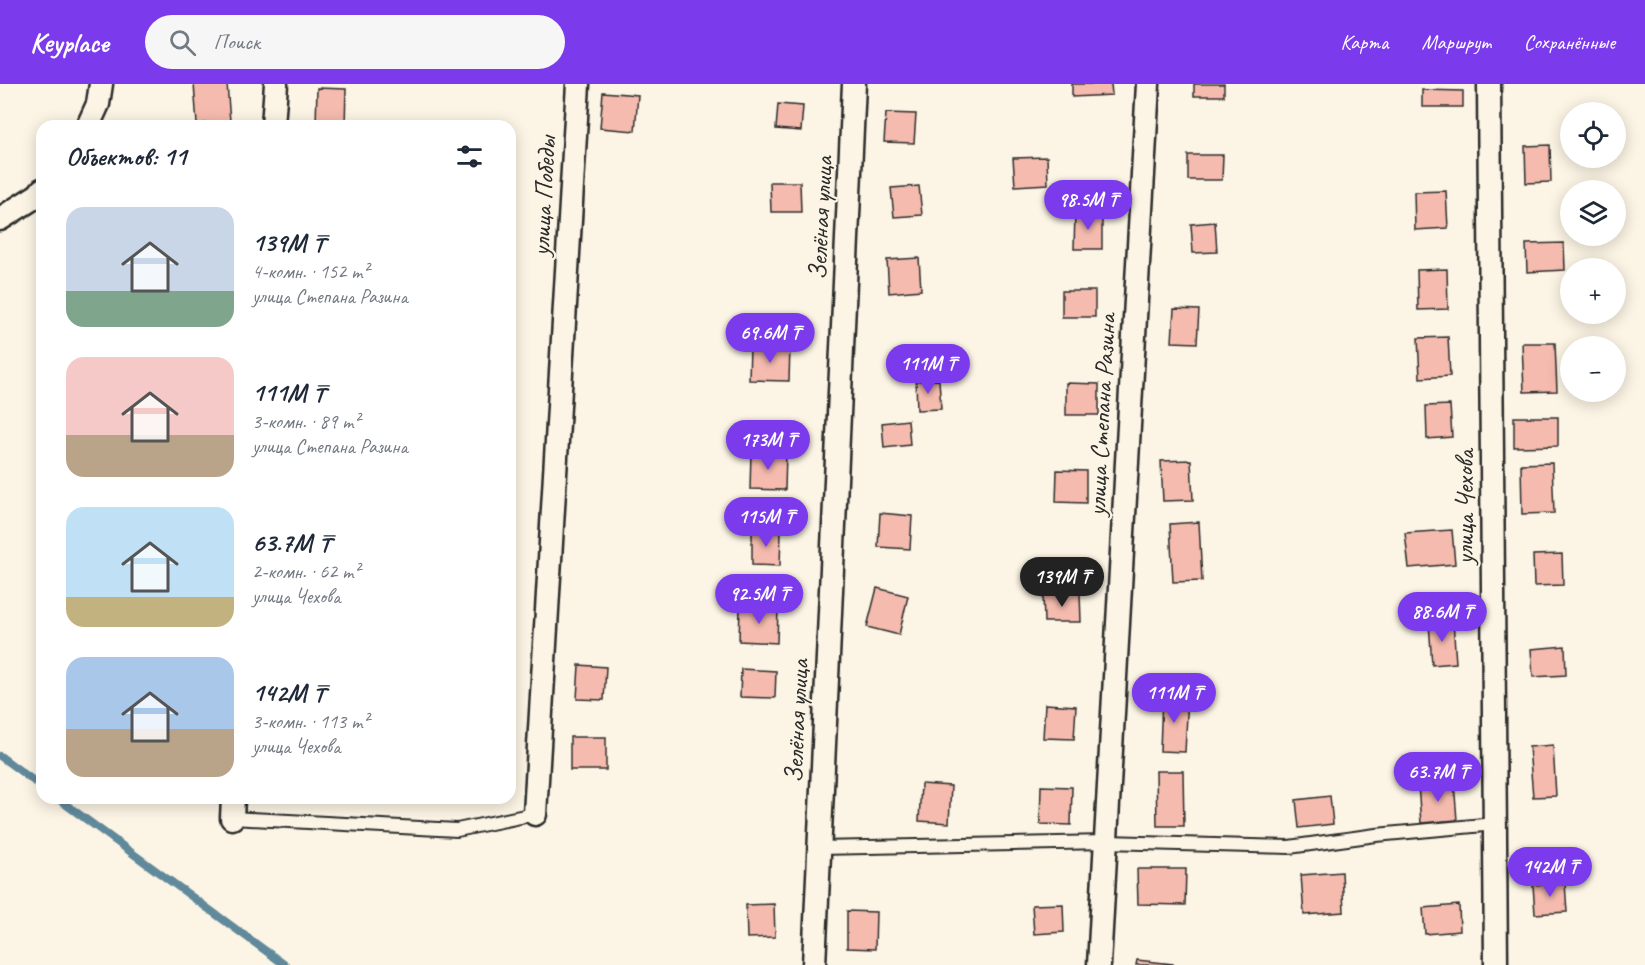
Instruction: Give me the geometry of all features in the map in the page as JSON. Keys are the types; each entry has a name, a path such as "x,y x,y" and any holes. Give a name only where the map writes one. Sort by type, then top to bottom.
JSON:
{"street":[{"path":"91,120 99,104 101,84"},
{"path":"273,120 276,84"},
{"name":"улица Победы","path":"535,814 578,84"},
{"name":"Зелёная улица","path":"814,965 854,84"},
{"name":"улица Степана Разина","path":"1099,965 1148,84"},
{"name":"улица Чехова","path":"1489,84 1496,965"},
{"path":"0,219 36,194"}],"lane":[{"path":"232,808 458,830 535,814"},
{"path":"819,848 1106,842 1289,847 1376,835 1495,824"}],"building":[{"path":"194,84 227,84 230,120 197,120"},
{"path":"1072,84 1111,84 1112,95 1072,97"},
{"path":"1194,84 1224,84 1224,96 1194,96"},
{"path":"317,88 346,89 345,120 316,120"},
{"path":"1422,90 1463,91 1463,107 1422,107"},
{"path":"603,92 638,95 635,131 600,128"},
{"path":"778,104 803,106 801,131 776,129"},
{"path":"886,113 916,114 914,143 884,142"},
{"path":"1550,145 1551,182 1526,183 1525,146"},
{"path":"1188,155 1223,155 1222,180 1188,180"},
{"path":"1047,157 1048,184 1015,186 1013,158"},
{"path":"770,182 800,182 801,212 771,212"},
{"path":"919,186 922,215 894,217 891,188"},
{"path":"1446,191 1448,228 1415,230 1414,192"},
{"path":"1075,213 1102,214 1102,249 1074,249"},
{"path":"1215,222 1217,252 1193,253 1191,224"},
{"path":"1560,243 1560,246 1564,246 1565,258 1560,258 1560,270 1527,272 1526,244"},
{"path":"919,258 921,290 889,293 887,260"},
{"path":"1447,269 1448,309 1418,310 1417,270"},
{"path":"1062,291 1095,291 1095,317 1062,317"},
{"path":"1174,309 1199,310 1197,343 1172,342"},
{"path":"1448,337 1450,376 1420,378 1418,338"},
{"path":"1522,343 1555,343 1557,391 1524,392"},
{"path":"750,346 790,347 789,381 749,380"},
{"path":"939,380 941,409 917,410 916,381"},
{"path":"1066,383 1099,384 1099,415 1066,415"},
{"path":"1450,405 1452,437 1427,439 1426,406"},
{"path":"1514,417 1558,417 1558,446 1514,447"},
{"path":"908,420 910,445 884,448 882,423"},
{"path":"751,452 786,453 785,490 750,489"},
{"path":"1191,460 1193,500 1163,501 1161,461"},
{"path":"1552,463 1554,513 1522,514 1521,464"},
{"path":"1057,470 1086,471 1086,503 1056,502"},
{"path":"880,513 912,516 910,549 878,547"},
{"path":"1199,522 1202,581 1173,582 1170,524"},
{"path":"1452,530 1455,564 1409,568 1405,533"},
{"path":"752,531 781,532 780,566 752,565"},
{"path":"1562,554 1563,585 1534,586 1533,555"},
{"path":"877,588 908,596 899,635 867,627"},
{"path":"1080,593 1081,622 1044,622 1043,594"},
{"path":"740,607 778,608 777,643 739,641"},
{"path":"1453,621 1456,663 1432,665 1429,623"},
{"path":"1565,646 1566,675 1533,677 1531,649"},
{"path":"579,665 606,667 604,700 577,699"},
{"path":"741,669 776,671 775,698 740,697"},
{"path":"1162,696 1188,697 1185,752 1160,751"},
{"path":"1045,704 1076,706 1074,739 1043,738"},
{"path":"570,737 606,737 606,770 570,770"},
{"path":"1553,745 1556,796 1533,797 1529,747"},
{"path":"1156,771 1183,771 1184,826 1157,826"},
{"path":"1454,782 1457,820 1421,823 1418,785"},
{"path":"921,784 951,786 949,823 919,821"},
{"path":"1041,786 1072,787 1071,825 1040,824"},
{"path":"1330,796 1333,824 1299,828 1296,800"},
{"path":"1137,869 1186,869 1185,905 1138,904"},
{"path":"1342,872 1344,912 1304,915 1301,875"},
{"path":"1565,883 1567,912 1535,914 1533,885"},
{"path":"774,904 775,937 747,938 746,905"},
{"path":"1063,904 1064,932 1034,934 1032,905"},
{"path":"1459,905 1460,931 1425,934 1423,908"},
{"path":"847,911 876,912 875,949 847,948"},
{"path":"1137,960 1173,964 1173,965 1136,965"}],"waterway":[{"path":"0,756 36,783"},
{"path":"65,804 285,965"}]}
